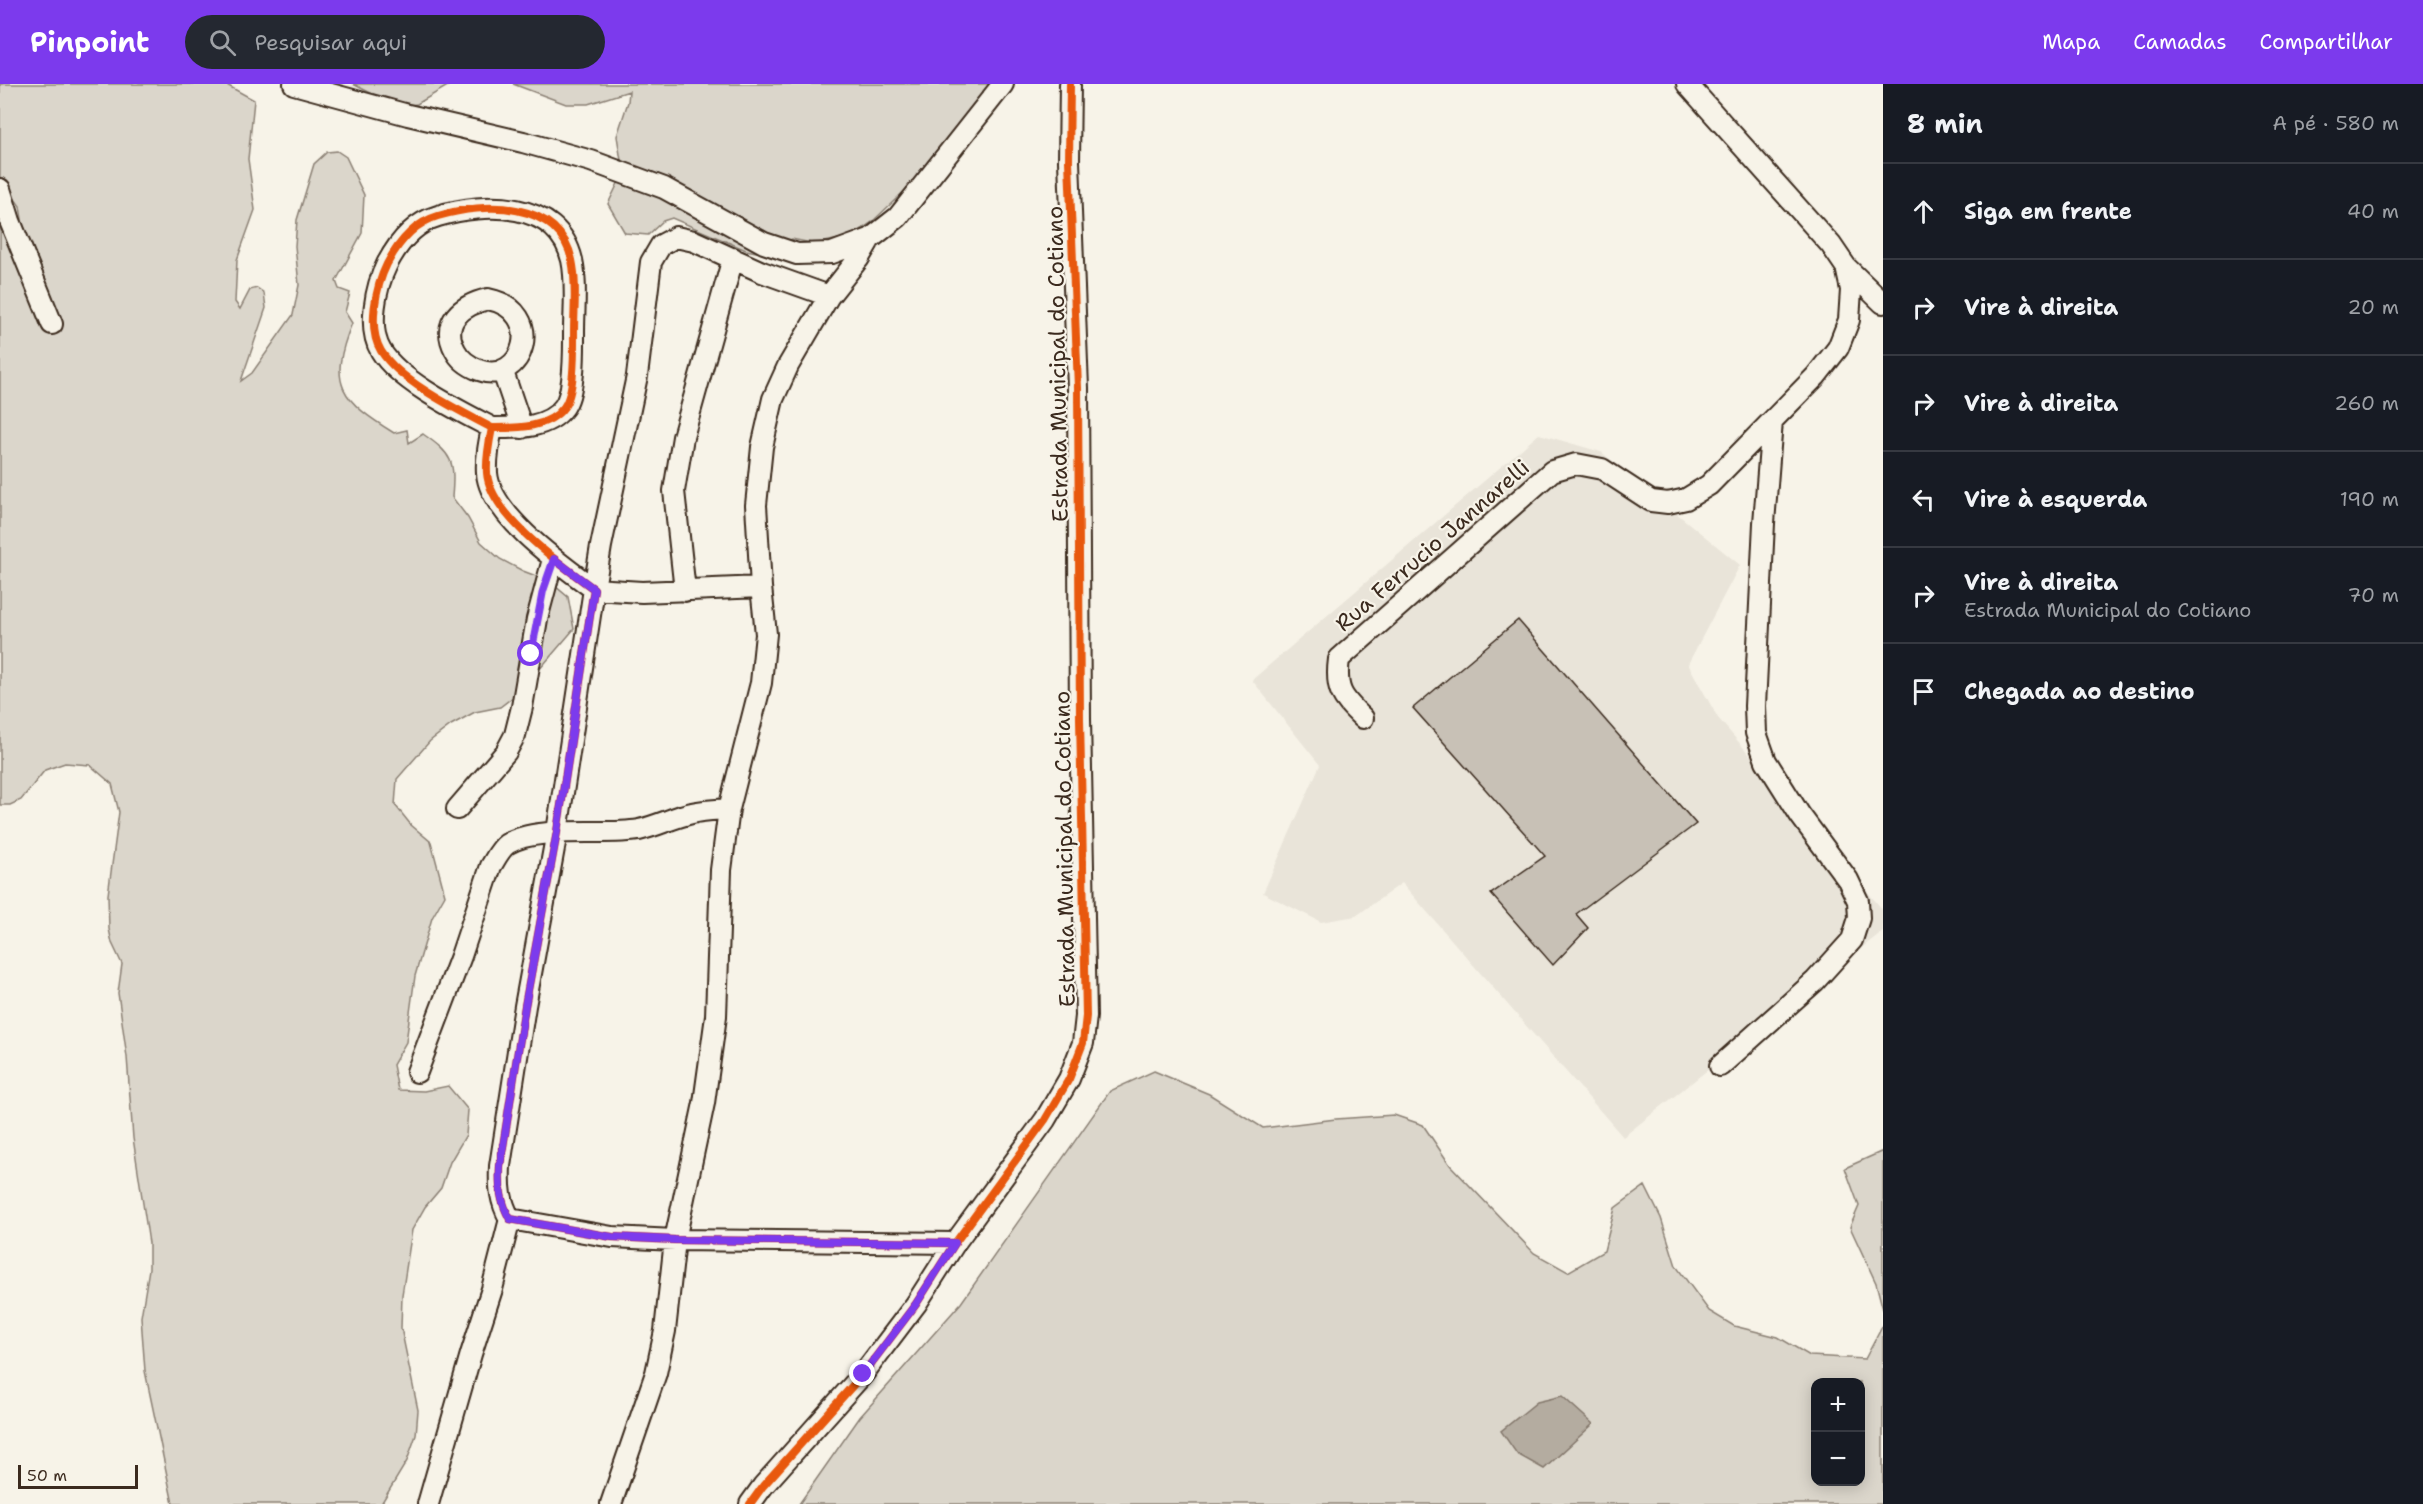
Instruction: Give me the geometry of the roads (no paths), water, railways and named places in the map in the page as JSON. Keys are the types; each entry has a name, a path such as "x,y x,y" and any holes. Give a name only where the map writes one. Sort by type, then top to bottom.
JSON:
{"street":[{"path":"294,84 591,161 664,188 764,243 797,254 832,254 870,239 898,217 1003,84"},
{"name":"Estrada Municipal do Cotiano","path":"750,1504 763,1486 863,1374 916,1304 955,1243 1045,1120 1069,1079 1083,1044 1085,1025 1078,388 1069,161 1070,84"},
{"name":"Rua Ferrucio Jannarelli","path":"1363,718 1346,702 1336,680 1339,658 1552,471 1576,464 1602,469 1651,501 1668,503 1686,499 1709,485 1816,376 1838,348 1849,320 1851,290 1846,267 1831,245 1687,84"},
{"path":"0,189 10,221 52,324"},
{"path":"492,207 527,211 548,222 561,235 571,258 574,279 571,389 564,407 551,419 522,428 492,428 418,386 395,368 380,350 374,327 375,304 380,280 394,250 409,232 432,218 460,209 492,207"},
{"path":"434,1502 471,1354 492,1289 510,1219 498,1190 500,1166 525,1006 557,832 601,546 637,376 651,262 661,245 676,237 694,240 762,272 830,296"},
{"path":"611,1504 656,1373 665,1331 675,1240 704,1103 716,1016 721,870 729,808 761,683 766,634 756,505 762,447 773,399 784,374 807,332 870,239"},
{"path":"685,591 674,491 683,437 732,258"},
{"path":"1846,267 1883,303"},
{"path":"503,372 522,428"},
{"path":"1720,1066 1815,981 1852,940 1859,918 1858,901 1848,880 1800,815 1766,761 1755,734 1764,523 1772,421"},
{"path":"492,428 487,453 487,475 493,495 524,532 554,559 594,589 642,592 761,586"},
{"path":"457,809 506,752 515,735 537,619 554,559"},
{"path":"417,1072 461,956 491,866 507,844 521,838 557,832 640,830 692,813 729,808"},
{"path":"510,1219 612,1237 675,1240 955,1243"}]}
